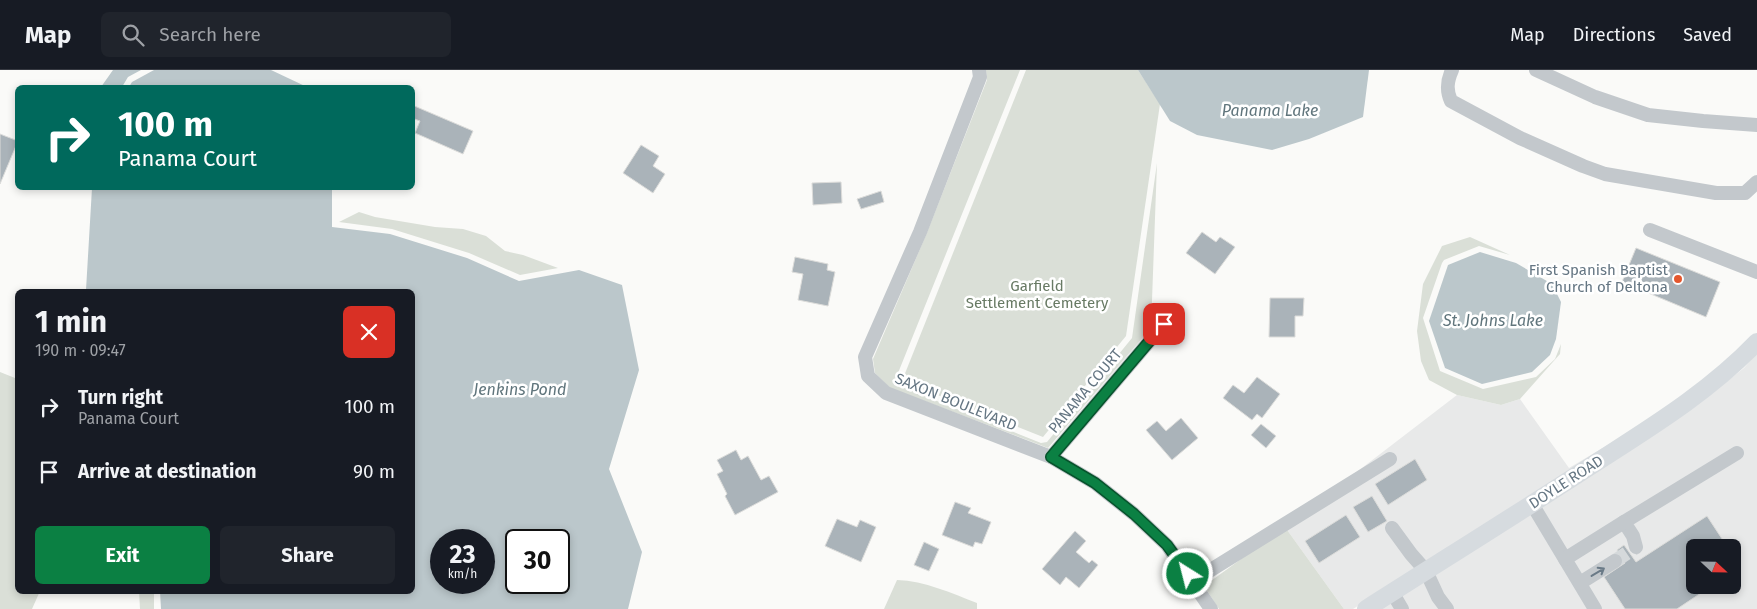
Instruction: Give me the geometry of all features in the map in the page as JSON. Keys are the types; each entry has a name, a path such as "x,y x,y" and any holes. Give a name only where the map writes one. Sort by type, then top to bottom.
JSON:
{"main road":[{"name":"DOYLE ROAD","path":"1366,609 1682,407 1742,358 1757,342"}],"street":[{"name":"SAXON BOULEVARD","path":"979,70 980,77 923,223 866,357 868,376 886,393 1051,457 1095,483 1134,514 1167,545 1211,609"},
{"path":"1452,70 1447,92 1451,101 1520,138 1583,166 1605,174 1716,193 1745,193 1757,182"},
{"path":"1536,70 1595,97 1648,114 1757,125"},
{"path":"1650,230 1757,272"},
{"name":"PANAMA COURT","path":"1051,457 1164,324"},
{"path":"1565,558 1737,452"},
{"path":"1193,581 1390,459"},
{"path":"1532,504 1595,609"},
{"path":"1624,522 1633,536 1636,547"},
{"path":"1392,528 1426,571 1438,597 1447,609"},
{"path":"1580,583 1615,561"},
{"path":"1392,592 1402,609"}],"shaded area":[{"path":"1757,353 1757,609 1379,609 1687,412 1744,368"},
{"path":"1457,395 1501,405 1520,399 1569,468 1638,427 1353,609 1344,609 1285,527"}],"green space":[{"path":"986,70 1020,70 896,378 900,386 1041,443 1047,442 1132,338 1157,163 1151,328 1048,448 890,388 875,373 873,359 926,235 987,80"},
{"name":"Garfield Settlement Cemetery","path":"1026,70 1138,70 1160,104 1126,336 1043,437 902,381"},
{"path":"359,212 375,217 435,227 463,229 486,236 505,251 523,255 558,268 520,275 469,253 392,229 339,222"},
{"path":"1470,237 1510,255 1479,246 1444,260 1442,263 1423,318 1440,371 1483,389 1536,377 1555,359 1561,344 1560,354 1520,399 1501,405 1457,395 1429,380 1421,361 1417,331 1423,284 1442,246"},
{"path":"0,372 15,378 15,594 39,594 32,609 0,609"},
{"path":"1285,527 1344,609 1219,609 1204,586"},
{"path":"897,580 928,585 948,592 977,603 977,609 884,609"},
{"path":"139,594 154,594 154,609 140,609"}],"water":[{"path":"113,70 141,70 128,77 123,85 102,85"},
{"path":"154,70 271,70 303,85 130,85 132,82"},
{"name":"Panama Lake","path":"1138,70 1369,70 1363,117 1309,139 1272,150 1197,135 1170,121"},
{"name":"Jenkins Pond","path":"92,190 332,190 332,227 390,234 467,258 519,281 579,270 622,285 639,370 609,469 642,552 628,609 161,609 160,594 415,594 415,289 86,289"},
{"name":"St. Johns Lake","path":"1480,252 1516,263 1552,284 1561,302 1556,339 1550,355 1532,372 1482,384 1445,368 1429,321 1448,265"}],"building":[{"path":"415,106 473,131 463,154 415,133 420,121 415,119"},
{"path":"0,134 15,140 15,148 0,184"},
{"path":"641,145 659,156 653,166 665,174 653,193 623,173"},
{"path":"841,182 842,203 813,205 812,183"},
{"path":"881,191 884,202 861,209 857,199"},
{"path":"1202,232 1216,242 1220,237 1235,247 1215,274 1186,253"},
{"path":"1636,248 1720,282 1706,317 1622,282"},
{"path":"795,257 828,264 827,270 835,272 828,306 798,300 803,274 792,272"},
{"path":"1270,298 1304,298 1303,316 1295,316 1295,337 1269,337"},
{"path":"1257,377 1280,394 1262,418 1257,414 1252,420 1223,398 1233,385 1244,393"},
{"path":"1181,418 1198,438 1172,460 1146,430 1157,421 1166,431"},
{"path":"1261,424 1276,436 1266,448 1251,435"},
{"path":"736,450 741,460 748,456 761,480 769,476 778,492 735,515 725,496 727,494 717,474 723,471 717,460"},
{"path":"1415,459 1427,480 1388,505 1375,484"},
{"path":"1372,496 1387,521 1368,532 1353,507"},
{"path":"955,502 971,508 968,513 991,522 982,544 975,542 973,547 942,535"},
{"path":"1346,515 1360,537 1319,563 1305,541"},
{"path":"1707,516 1722,539 1686,539 1686,594 1700,594 1677,609 1625,609 1604,577 1625,563 1617,550 1624,545 1636,562"},
{"path":"837,519 857,527 860,520 876,527 861,562 825,546"},
{"path":"1075,531 1086,541 1076,552 1089,563 1092,560 1098,565 1079,588 1066,577 1060,585 1042,569"},
{"path":"924,542 939,549 929,571 914,565"}],"tunnel":[{"path":"1615,561 1636,547"}],"place":[{"name":"First Spanish Baptist Church of Deltona","path":"1678,279"}],"route":[{"path":"1164,324 1051,457 1095,483 1134,514 1167,545 1188,574"}]}
